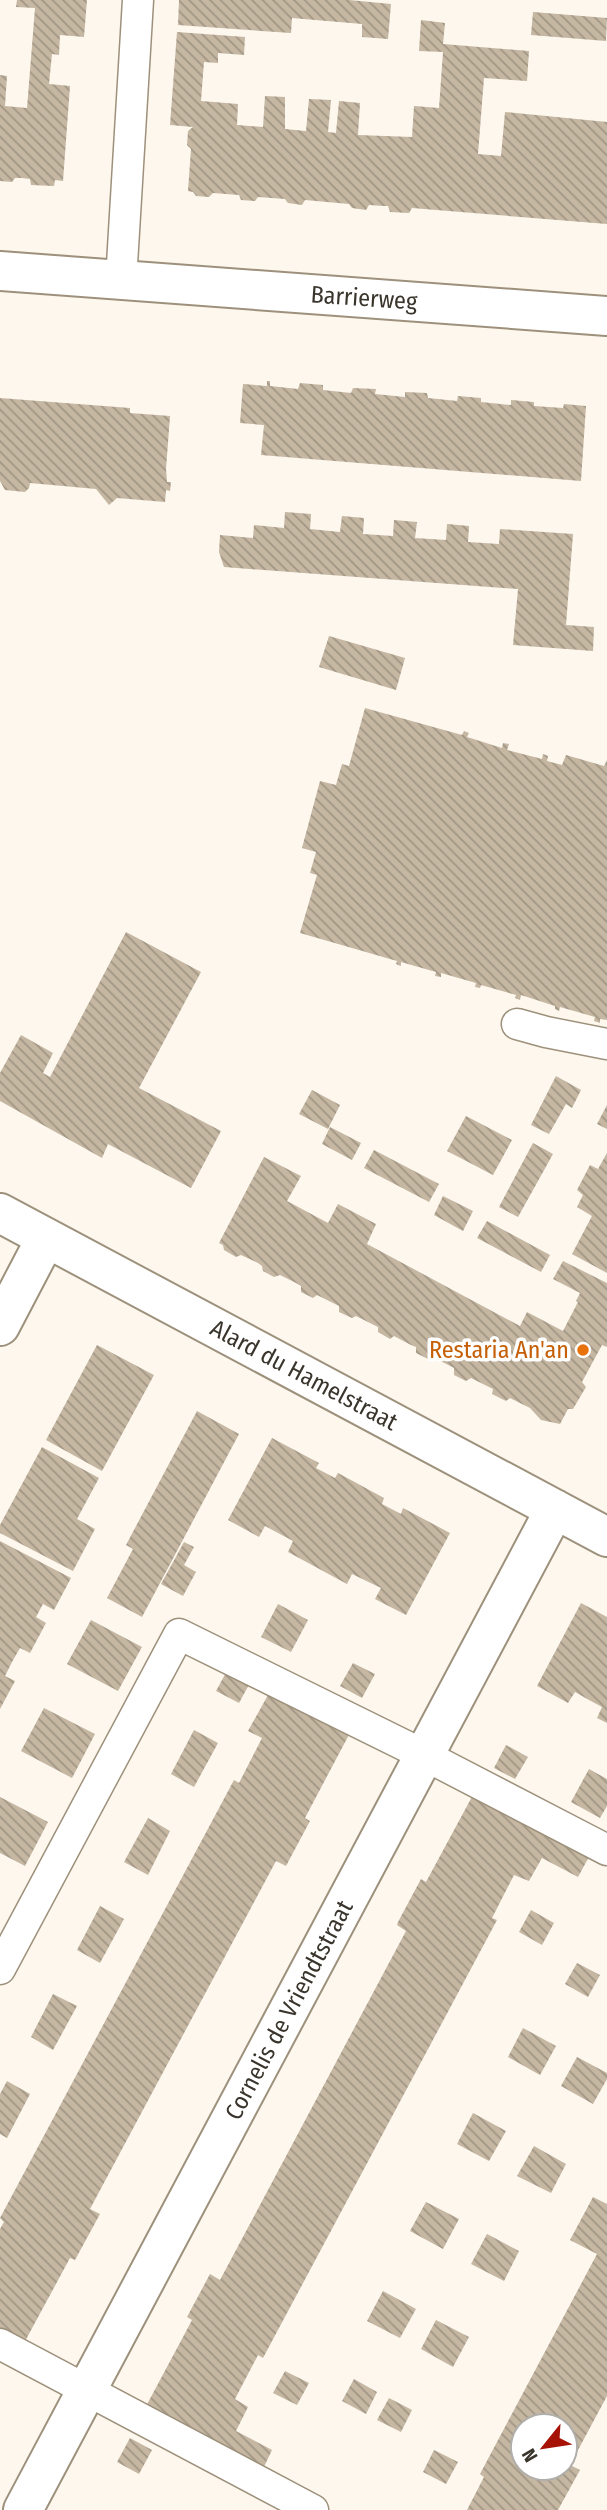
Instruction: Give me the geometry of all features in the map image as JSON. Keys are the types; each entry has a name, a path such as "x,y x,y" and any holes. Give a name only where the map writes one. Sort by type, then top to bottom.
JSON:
{"street":[{"name":"Barrierweg","path":"0,271 607,316"},
{"name":"Alard du Hamelstraat","path":"0,1213 555,1509 602,1522"},
{"path":"0,1326 47,1238"},
{"name":"Cornelis de Vriendtstraat","path":"23,2510 555,1509"}],"lane":[{"path":"121,281 138,0"},
{"path":"517,1024 607,1044"},
{"path":"0,1969 179,1634 424,1755 607,1850"},
{"path":"0,2344 313,2510"}],"building":[{"path":"17,0 87,0 84,37 60,35 59,55 52,54 49,84 70,86 63,181 55,180 54,186 31,185 30,179 22,178 15,178 12,182 0,181 0,75 7,76 5,106 27,108 35,8 16,7"},
{"path":"179,0 349,0 391,4 388,39 362,37 362,24 292,18 291,33 178,25"},
{"path":"533,12 607,18 606,41 531,35"},
{"path":"421,20 445,23 443,44 529,51 527,81 484,78 478,154 501,156 505,112 607,122 607,224 412,208 409,213 390,212 388,206 369,205 366,210 352,208 349,204 305,200 302,205 288,203 285,199 258,197 255,201 241,200 239,195 213,193 209,197 196,196 188,191 191,149 187,145 188,131 193,127 170,125 177,32 245,37 244,55 218,53 218,63 204,62 201,101 238,104 237,125 263,127 265,96 285,97 285,129 306,131 309,99 331,100 328,132 336,133 339,101 360,103 358,135 412,137 414,106 439,108 443,52 419,51"},
{"path":"267,381 270,381 270,386 298,389 300,383 323,385 323,390 351,393 353,388 376,389 375,394 405,397 405,392 427,393 428,398 457,401 458,396 511,405 511,400 534,402 534,406 586,406 581,481 261,455 264,425 240,423 243,384 267,386"},
{"path":"0,398 130,408 130,413 170,416 166,469 167,482 171,482 170,491 166,490 165,502 117,498 109,505 96,489 30,483 25,492 5,490 0,481"},
{"path":"285,512 311,514 310,529 340,532 342,516 364,518 363,534 393,536 394,520 417,522 415,538 446,540 447,524 469,526 468,542 499,544 500,529 573,534 566,625 594,627 593,651 513,645 518,589 224,567 219,552 220,535 253,538 254,525 284,528"},
{"path":"329,636 405,658 396,690 319,667"},
{"path":"365,708 462,735 464,731 469,733 467,737 502,748 503,743 509,744 507,750 542,759 543,754 548,756 547,761 562,765 566,755 604,766 607,760 607,1020 600,1019 600,1023 594,1021 595,1017 560,1007 559,1011 555,1006 521,995 520,1000 515,998 516,995 481,985 480,988 475,987 476,983 441,973 441,977 435,976 436,972 401,962 401,966 396,964 397,961 300,933 317,875 310,873 316,852 302,848 320,781 336,785 342,764 349,766"},
{"path":"126,932 201,972 139,1088 221,1131 191,1188 108,1144 102,1158 0,1101 0,1073 21,1035 53,1053 43,1073 50,1077"},
{"path":"556,1076 581,1090 572,1108 566,1104 549,1134 531,1125"},
{"path":"312,1090 340,1105 328,1129 299,1114"},
{"path":"607,1105 607,1129 597,1124"},
{"path":"466,1116 512,1140 493,1175 447,1151"},
{"path":"330,1127 361,1143 352,1160 322,1144"},
{"path":"533,1143 553,1154 518,1217 499,1207"},
{"path":"374,1150 439,1184 429,1202 364,1168"},
{"path":"607,1153 607,1273 572,1254 592,1216 577,1207 583,1195 577,1190 590,1165 598,1169"},
{"path":"264,1157 301,1176 287,1201 328,1223 338,1204 376,1224 367,1244 520,1326 527,1312 563,1331 580,1293 553,1279 563,1261 607,1283 607,1347 602,1345 582,1382 586,1387 573,1409 568,1409 560,1424 541,1420 530,1408 510,1398 506,1401 492,1394 493,1389 471,1378 466,1381 454,1375 454,1368 433,1357 428,1359 416,1353 416,1347 394,1336 390,1339 378,1332 378,1327 356,1316 352,1318 339,1312 339,1306 317,1295 313,1298 301,1292 301,1286 296,1283 280,1275 274,1277 263,1271 258,1263 241,1255 236,1257 224,1250 219,1243"},
{"path":"443,1196 473,1211 463,1231 434,1215"},
{"path":"487,1221 550,1255 541,1272 477,1238"},
{"path":"97,1345 154,1375 102,1471 46,1440"},
{"path":"197,1411 239,1434 142,1617 107,1598 133,1549 126,1545"},
{"path":"272,1438 319,1463 316,1468 335,1478 338,1473 384,1498 382,1504 401,1514 403,1508 450,1533 406,1615 375,1599 381,1588 352,1574 347,1584 288,1552 293,1541 265,1526 259,1537 228,1520"},
{"path":"42,1447 99,1478 77,1519 95,1529 73,1571 0,1533 0,1525"},
{"path":"0,1541 71,1578 54,1610 43,1604 36,1617 46,1623 30,1653 20,1648 12,1662 5,1676 15,1681 0,1709"},
{"path":"184,1542 194,1547 184,1565 196,1572 183,1596 161,1584"},
{"path":"581,1603 607,1617 607,1723 597,1718 602,1707 575,1692 568,1703 537,1686"},
{"path":"278,1604 308,1620 291,1652 261,1637"},
{"path":"91,1620 142,1647 118,1691 67,1664"},
{"path":"353,1663 375,1674 362,1698 340,1686"},
{"path":"228,1669 251,1681 239,1703 216,1691"},
{"path":"273,1686 352,1729 305,1818 310,1821 286,1866 276,1861 90,2209 100,2214 75,2260 70,2258 23,2345 0,2333 0,2229 4,2222 0,2218 234,1780 239,1783 262,1738 248,1731"},
{"path":"44,1708 95,1734 72,1778 21,1751"},
{"path":"194,1730 218,1743 194,1787 171,1774"},
{"path":"506,1745 528,1757 515,1779 494,1768"},
{"path":"589,1769 607,1779 607,1806 600,1818 571,1802"},
{"path":"474,1793 590,1855 578,1877 542,1858 529,1881 514,1875 492,1918 497,1920 263,2358 258,2355 235,2399 248,2407 236,2431 272,2450 261,2473 144,2410 192,2320 187,2317 210,2274 220,2280 406,1931 397,1925 398,1922 421,1879 426,1882"},
{"path":"0,1797 48,1822 25,1866 0,1853"},
{"path":"148,1818 170,1831 148,1875 124,1862"},
{"path":"100,1906 124,1919 100,1963 77,1950"},
{"path":"531,1910 554,1923 542,1945 519,1932"},
{"path":"577,1963 600,1975 588,1997 565,1984"},
{"path":"53,1994 77,2006 53,2050 31,2037"},
{"path":"523,2028 556,2046 540,2075 508,2057"},
{"path":"577,2057 607,2073 607,2079 593,2104 561,2086"},
{"path":"7,2081 30,2094 7,2138 0,2134 0,2094"},
{"path":"473,2113 506,2131 489,2161 457,2144"},
{"path":"534,2146 566,2164 551,2193 517,2176"},
{"path":"593,2197 607,2204 607,2396 579,2448 579,2412 513,2412 597,2254 570,2240"},
{"path":"426,2202 459,2219 443,2249 410,2231"},
{"path":"487,2234 519,2251 504,2281 471,2264"},
{"path":"383,2291 416,2309 400,2338 367,2321"},
{"path":"436,2320 469,2337 453,2367 421,2349"},
{"path":"285,2371 309,2383 297,2405 273,2393"},
{"path":"354,2379 377,2392 366,2414 342,2401"},
{"path":"389,2398 412,2410 401,2432 377,2420"},
{"path":"509,2419 509,2482 573,2482 558,2510 467,2510 484,2477 480,2474"},
{"path":"130,2438 152,2450 139,2474 117,2462"},
{"path":"434,2450 458,2462 446,2484 423,2472"}],"place":[{"name":"Restaria An'an","path":"583,1350"}]}
